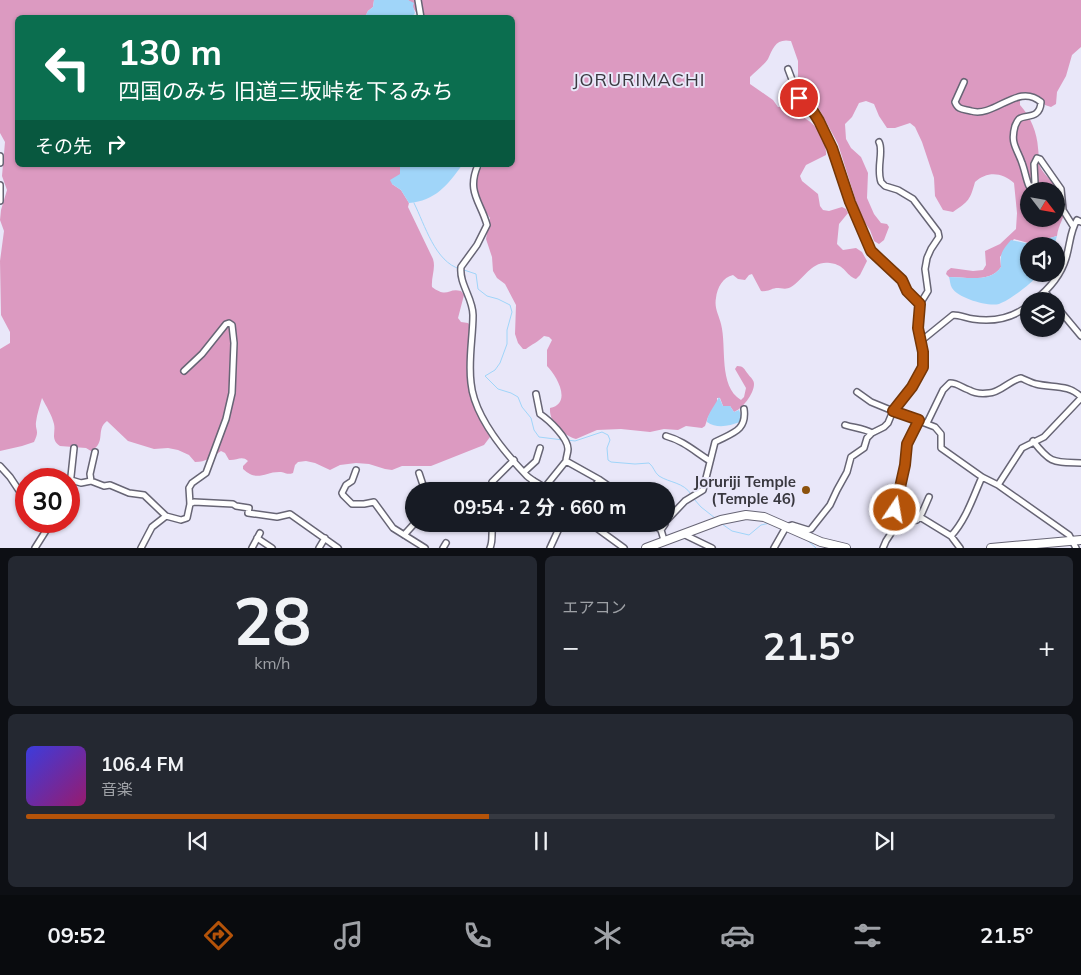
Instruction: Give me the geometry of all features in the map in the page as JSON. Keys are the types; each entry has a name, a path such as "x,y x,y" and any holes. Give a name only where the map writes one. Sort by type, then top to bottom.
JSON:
{"main road":[{"path":"646,548 721,520 746,515 764,517 821,542 846,548"},
{"path":"991,548 1077,543"}],"street":[{"path":"418,0 420,15"},
{"path":"788,69 799,98 808,103 832,148 850,202 871,251 902,280 907,291 920,304"},
{"path":"964,82 955,102 957,107 962,110 976,113 983,112 1008,100 1023,96 1036,98 1041,102 1039,110 1034,115 1022,117 1017,121 1013,142 1021,159 1029,186 1034,186 1034,164 1036,158 1040,159 1061,189 1063,210 1073,226"},
{"path":"774,548 786,527 792,525 808,530 811,529 830,505 847,472 851,457 864,448 867,438 872,433 888,423 893,411 912,387 923,367 918,328 920,304 928,287 927,258 939,235 913,199 898,190 885,186 881,182 879,163 882,147 879,142"},
{"path":"0,156 0,163"},
{"path":"477,167 473,178 474,192 487,225 477,245 461,269 461,278 469,296 473,313 470,367 472,392 487,425 497,441 534,481"},
{"path":"0,185 0,201"},
{"path":"1045,292 1066,260 1073,226 1077,220 1081,222"},
{"path":"921,341 953,315 994,320 1014,315 1020,311"},
{"path":"1065,317 1081,336"},
{"path":"80,482 90,481 104,486 110,485 129,493 144,495 166,516 172,519 185,519 188,516 190,504 189,488 192,483 206,473 226,419 232,393 234,343 232,325 230,323 226,324 202,354 184,371"},
{"path":"927,423 943,390 950,383 957,384 972,392 993,393 1008,382 1021,378 1035,384 1073,390 1081,398 1044,437 1022,448 998,485"},
{"path":"857,392 871,402 936,428 941,434 941,448 982,477 998,485 1069,535 1077,543"},
{"path":"536,394 540,414 550,422 565,440 568,448 566,461 552,482"},
{"path":"675,512 685,501 703,490 715,442 742,427 745,419 744,409"},
{"path":"919,420 907,444 905,465 895,510 901,518 911,521 917,520 929,496"},
{"path":"845,425 862,428 872,433"},
{"path":"666,436 681,441 710,461"},
{"path":"1033,441 1044,455 1053,461 1081,463"},
{"path":"72,468 74,448"},
{"path":"524,472 536,461 540,448"},
{"path":"90,481 95,452"},
{"path":"492,482 514,460"},
{"path":"566,461 603,482"},
{"path":"0,466 15,484"},
{"path":"356,470 352,480 344,488 342,495 352,504 374,502 387,522 396,531 425,548"},
{"path":"419,473 422,482"},
{"path":"950,536 964,518 982,477"},
{"path":"190,504 194,502 232,504 249,508 248,512 277,517 290,514 338,548"},
{"path":"141,548 152,527 166,516"},
{"path":"920,517 950,536 960,548"},
{"path":"883,548 901,518"},
{"path":"404,535 407,532"},
{"path":"490,548 493,539 492,532"},
{"path":"550,548 557,532"},
{"path":"602,532 624,548"},
{"path":"662,532 664,540"},
{"path":"36,548 45,533"},
{"path":"683,534 712,548"},
{"path":"252,548 259,536 272,548"},
{"path":"319,548 325,538"}],"shaded area":[{"path":"0,0 374,0 373,7 366,15 15,15 15,167 400,167 400,175 392,184 401,190 409,203 408,207 433,259 432,287 441,292 461,291 464,295 458,318 461,322 468,323 471,327 468,387 490,437 484,445 431,466 402,466 392,470 356,463 340,465 330,470 306,461 298,462 291,474 275,472 257,476 243,469 243,466 248,461 246,459 229,460 225,453 221,451 206,460 195,462 189,455 178,450 168,448 154,449 128,441 107,421 102,428 99,444 91,451 86,448 60,446 55,441 53,421 42,398 36,419 37,433 34,442 0,451 0,349 10,343 10,332 1,315 0,261 4,231 0,220 7,190 2,176 5,142 0,133"},
{"path":"408,0 1081,0 1081,47 1072,55 1066,76 1057,92 1056,104 1051,107 1045,105 1039,96 1020,93 1020,105 1033,125 1039,164 1052,182 1020,182 1020,228 1059,228 1057,236 1020,237 1020,241 1014,239 1000,257 1001,267 997,272 978,278 949,277 946,274 951,268 973,271 983,270 986,265 985,251 1000,244 1016,229 1017,213 1014,183 1000,175 984,176 975,182 970,197 962,205 953,212 943,210 935,196 934,178 915,127 910,123 895,128 887,128 874,104 866,101 859,103 852,117 845,124 846,139 851,148 861,157 868,173 867,198 874,214 881,223 887,224 889,227 884,240 879,244 874,241 870,230 861,217 838,144 811,94 802,88 798,78 798,61 791,41 778,42 767,61 750,77 750,84 773,100 778,107 782,107 790,100 794,103 793,110 810,122 821,135 826,155 806,165 800,176 802,181 818,194 820,206 823,210 829,211 842,207 846,209 848,213 839,224 837,244 843,250 856,248 862,252 867,261 856,279 835,264 824,263 813,267 796,283 786,289 776,288 761,291 752,274 745,280 738,279 733,275 723,281 719,287 716,305 723,333 726,376 734,394 741,400 744,397 746,388 735,369 737,366 744,368 754,383 750,396 734,412 730,406 723,406 720,398 717,398 717,403 708,417 705,426 702,428 686,426 678,430 664,429 650,432 621,429 597,430 576,439 566,435 558,428 550,413 550,408 557,405 562,395 558,382 547,366 547,350 552,340 544,336 526,349 523,349 518,343 515,334 516,305 505,284 497,278 493,271 492,257 486,239 490,218 479,199 476,178 482,167 515,167 515,15 418,15"}],"water":[{"path":"374,0 408,0 414,3 415,13 414,15 366,15 373,7"},
{"path":"400,167 460,167 440,191 418,202 409,203 401,190 392,184 390,180 400,174"},
{"path":"1011,240 1020,242 1020,282 1031,282 1009,299 994,305 974,301 955,292 951,287 949,277 978,278 997,272 1001,267 1002,252"},
{"path":"719,397 723,406 730,406 734,412 739,410 742,418 740,422 719,426 707,422 710,412"}],"waterway":[{"path":"414,203 437,251 451,265 460,269"},
{"path":"464,270 476,274 478,289 487,296 510,305 512,312 507,330 507,344 500,363 495,370 485,376 498,389 518,397 522,407 531,418 534,430 539,437 563,440"},
{"path":"567,440 575,441 602,432 608,435 610,440 607,448 608,460 611,462 635,464 649,463 659,476 684,487 691,494"},
{"path":"694,499 715,518"},
{"path":"722,524 732,531 749,535 761,525 770,523"},
{"path":"807,540 816,548"}],"place":[{"name":"Joruriji Temple (Temple 46)","path":"806,490"}],"district":[{"name":"JORURIMACHI","path":"639,79"}],"route":[{"path":"799,98 808,103 832,148 850,202 871,251 891,268 902,280 914,300 920,304 918,328 923,352 923,367 912,387 893,411 919,420 907,444 905,465 895,510"}]}
